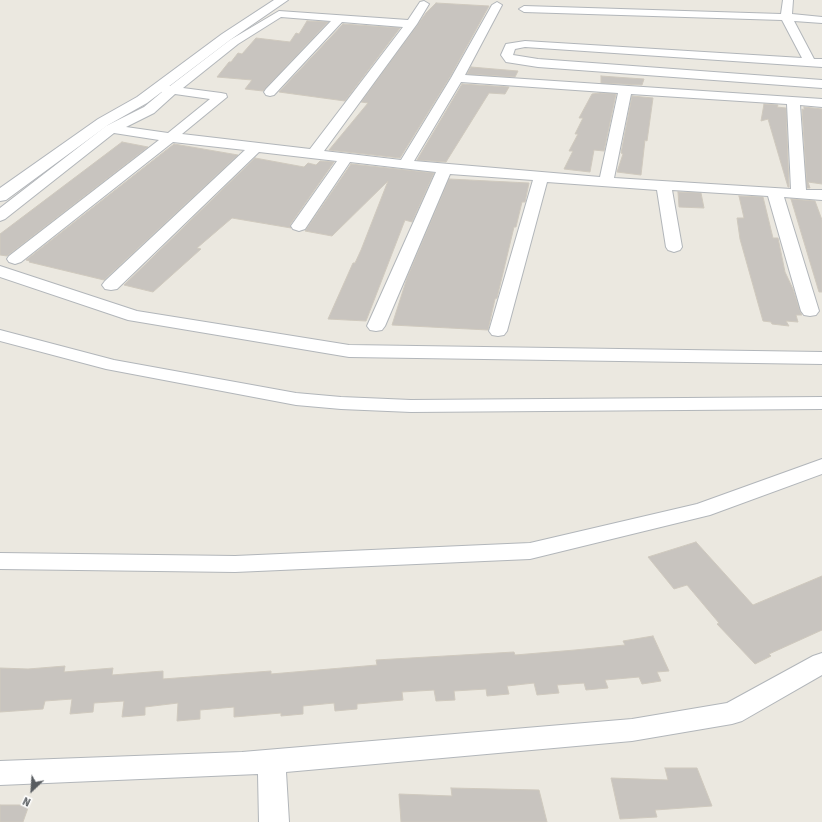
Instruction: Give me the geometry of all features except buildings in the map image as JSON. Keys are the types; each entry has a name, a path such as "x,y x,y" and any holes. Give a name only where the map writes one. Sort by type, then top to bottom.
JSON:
{"street":[{"path":"0,183 80,124 128,97 266,0"},
{"path":"0,196 103,122 142,100 226,37 282,0"},
{"path":"788,0 786,17 810,62"},
{"path":"616,1 633,2 656,7 661,7 665,4"},
{"path":"314,154 412,24 424,4"},
{"path":"405,165 457,78 497,5"},
{"path":"524,9 786,17 822,20"},
{"path":"0,216 111,128 149,110 172,90 234,42 279,14 412,24"},
{"path":"270,92 340,18"},
{"path":"822,63 526,44 510,46 507,55 510,59 538,63 822,84"},
{"path":"457,78 822,103"},
{"path":"15,259 41,240 221,96 158,88"},
{"path":"606,182 625,90"},
{"path":"792,102 799,194"},
{"path":"111,128 170,137 445,169 606,182 822,195"},
{"path":"111,285 256,147"},
{"path":"299,226 346,158"},
{"path":"376,326 445,169"},
{"path":"498,331 541,176"},
{"path":"664,185 674,247"},
{"path":"775,193 810,311"},
{"path":"0,271 134,316 349,351 822,358"},
{"path":"0,335 113,365 296,399 411,406 822,403"},
{"path":"0,561 235,564 530,551 702,510 822,466"},
{"path":"0,773 272,762 632,730 732,713 822,663"},
{"path":"272,762 274,822"}]}
